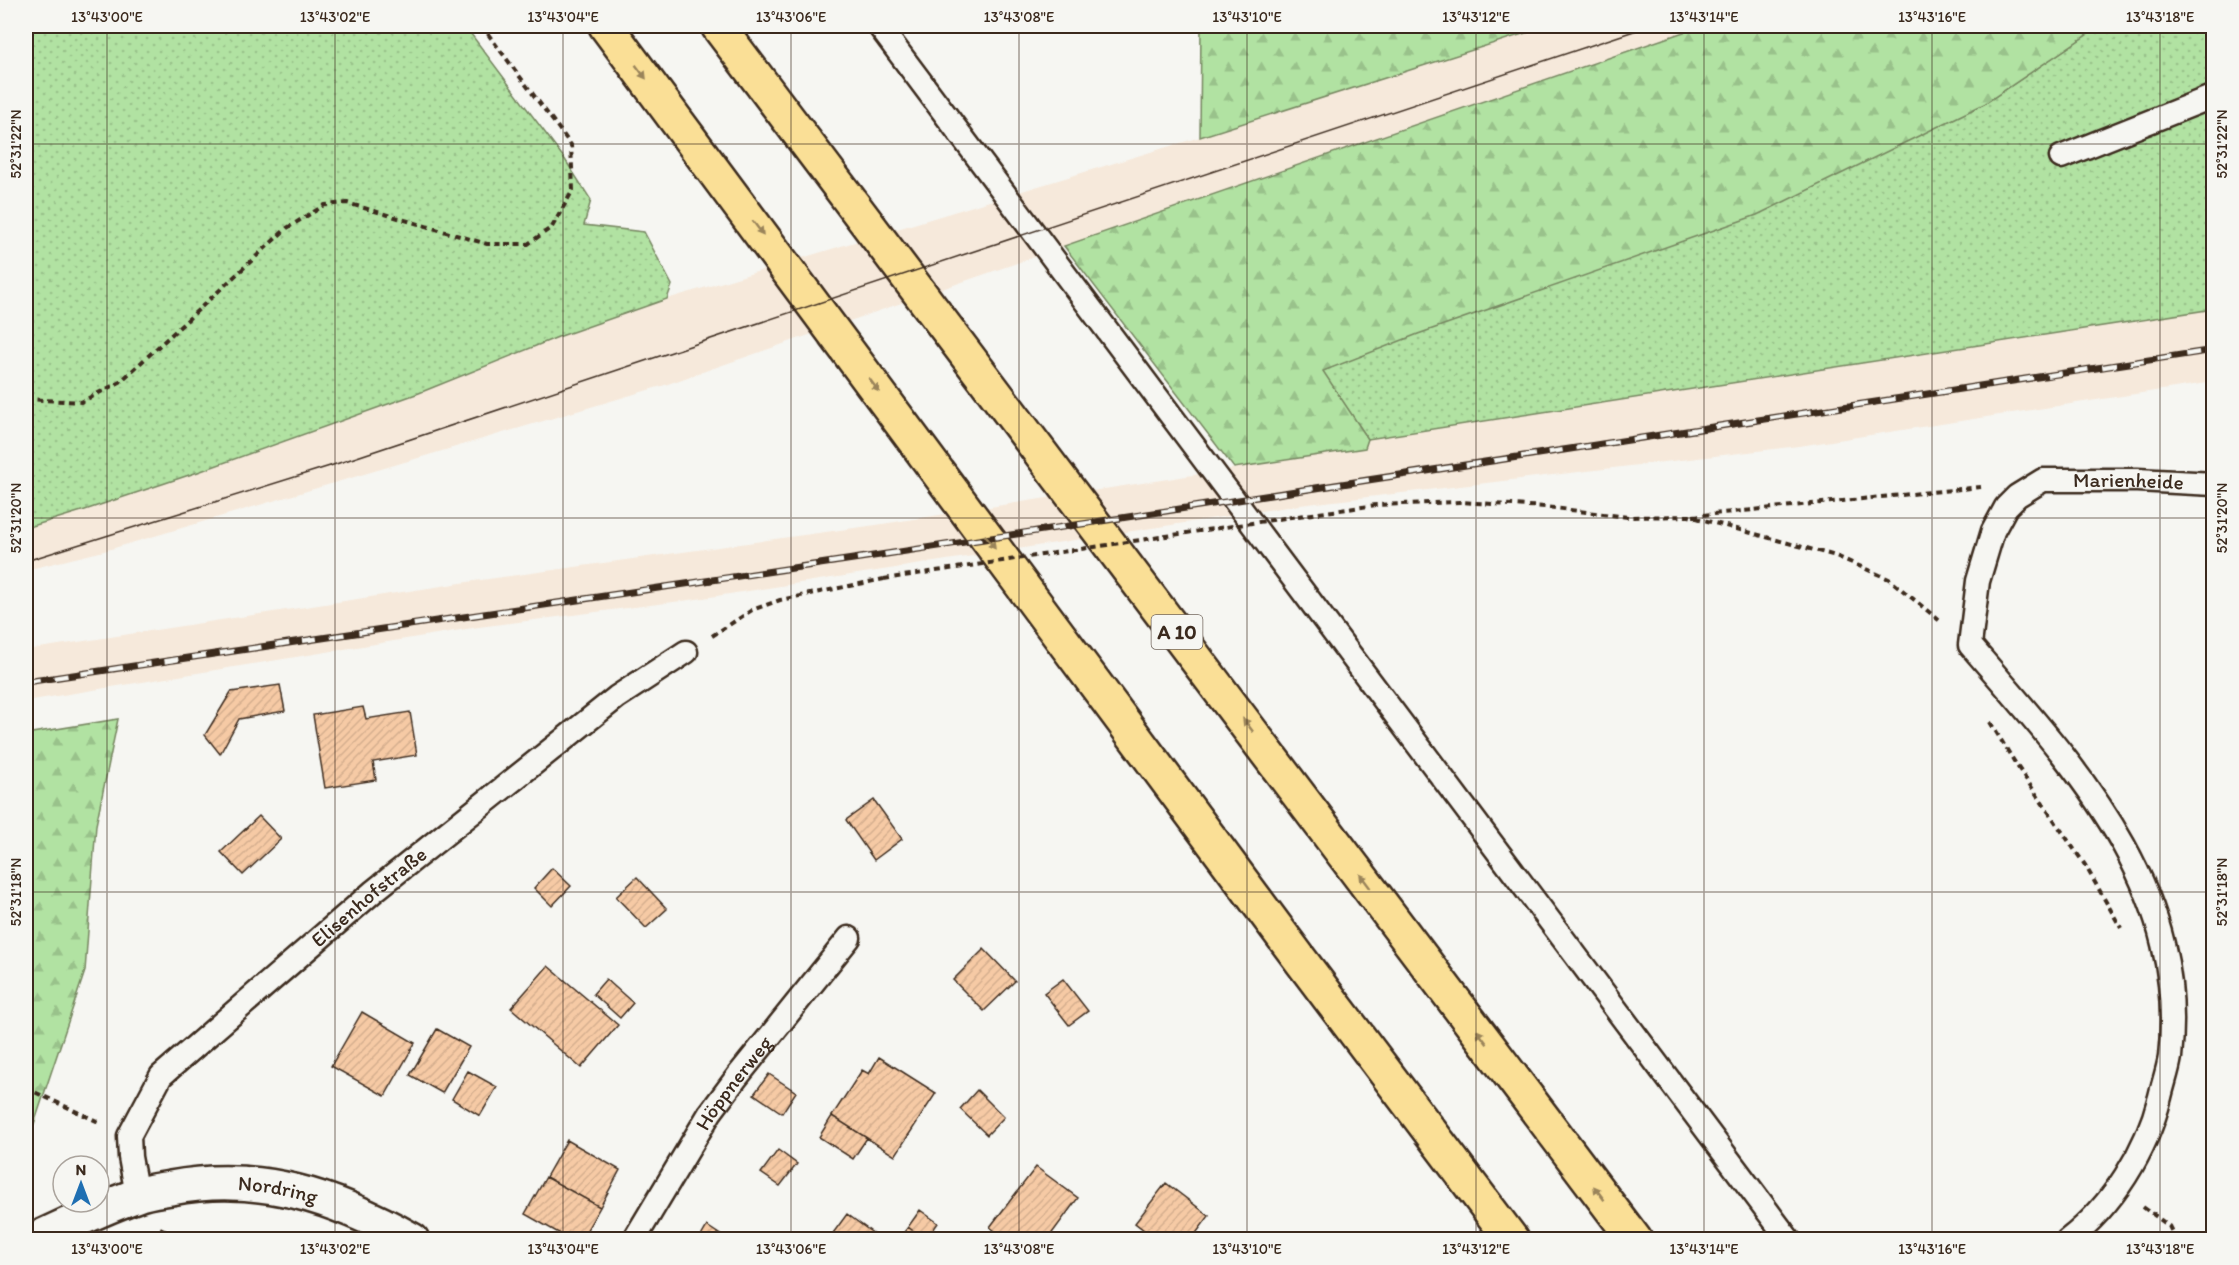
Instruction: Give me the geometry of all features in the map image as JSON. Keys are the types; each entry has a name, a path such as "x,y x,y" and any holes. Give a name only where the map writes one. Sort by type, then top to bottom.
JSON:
{"highway":[{"path":"606,26 738,200 1292,949 1512,1239"},
{"name":"A 10","path":"718,26 1635,1239"}],"street":[{"name":"Nordring","path":"34,1239 137,1195 201,1182 277,1186 324,1198 412,1239"}],"lane":[{"path":"879,26 1789,1239"},
{"path":"2061,157 2214,96"},
{"name":"Marienheide","path":"1970,645 1978,582 1993,531 2006,507 2017,496 2043,480 2138,480 2214,484"},
{"path":"1970,645 2055,744 2102,807 2141,876 2160,932 2172,987 2170,1058 2156,1112 2140,1151 2117,1189 2096,1214 2068,1239"},
{"name":"Elisenhofstraße","path":"129,1136 161,1076 384,884 617,697 686,652"},
{"name":"Höppnerweg","path":"634,1239 717,1104 849,938"},
{"path":"129,1136 130,1157 137,1195"}],"path":[{"path":"26,399 81,402 120,382 287,228 325,205 347,203 487,244 528,244 552,227 573,190 571,145 482,26"},
{"path":"686,652 752,610 780,600 884,579 1376,505 1459,502 1546,507 1628,517 1689,516 1985,486"},
{"path":"1689,516 1836,556 1889,579 1970,645"},
{"path":"1987,713 2017,766 2085,865 2124,934"},
{"path":"26,1088 129,1136"},
{"path":"2117,1189 2169,1226 2176,1239"},
{"path":"166,1239 178,1237"}],"shaded area":[{"path":"1548,26 1701,26 665,385 104,551 26,570 26,528 198,472 419,393 558,337 667,299 1200,137"},
{"path":"2213,309 2213,382 1799,446 1300,505 697,599 479,627 26,701 26,650 474,581 876,525 1365,448 1368,439"}],"green space":[{"path":"26,26 465,26 564,158 591,200 584,225 644,232 672,285 667,299 558,337 419,393 198,472 26,528"},
{"path":"1201,26 1548,26 1200,137"},
{"path":"1701,26 2100,26 1984,104 1757,215 1418,334 1323,371 1368,439 1365,448 1234,468 1064,246"},
{"path":"2100,26 2213,26 2213,309 1368,439 1322,371 1984,104"},
{"path":"118,719 96,825 85,971 26,1148 26,734"}],"building":[{"path":"280,685 285,711 239,719 220,754 205,735 231,692"},
{"path":"363,707 366,719 410,712 417,755 373,762 376,780 325,788 313,715"},
{"path":"874,800 902,839 874,860 846,820"},
{"path":"259,816 281,839 243,875 221,852"},
{"path":"552,868 571,886 552,906 534,888"},
{"path":"637,877 667,909 646,928 616,897"},
{"path":"984,949 1015,981 984,1011 953,980"},
{"path":"548,966 618,1025 581,1068 511,1008"},
{"path":"606,979 633,1003 620,1018 593,994"},
{"path":"1063,979 1088,1011 1069,1025 1044,993"},
{"path":"362,1012 415,1043 385,1096 331,1066"},
{"path":"437,1029 469,1047 442,1093 410,1075"},
{"path":"879,1057 936,1093 895,1156 832,1116 862,1070 869,1074"},
{"path":"468,1071 497,1087 480,1116 452,1099"},
{"path":"769,1074 796,1092 782,1113 754,1094"},
{"path":"977,1090 1004,1117 987,1135 960,1109"},
{"path":"832,1116 867,1138 853,1159 819,1137"},
{"path":"567,1140 620,1170 600,1207 546,1177"},
{"path":"778,1150 797,1164 780,1186 761,1173"},
{"path":"1036,1167 1078,1198 1047,1240 1006,1240 990,1227"},
{"path":"546,1177 600,1207 581,1240 571,1240 525,1214"},
{"path":"1166,1183 1209,1216 1191,1240 1157,1240 1135,1223"},
{"path":"920,1210 938,1223 926,1240 908,1227"},
{"path":"847,1214 882,1240 828,1240"},
{"path":"707,1226 728,1240 699,1240"},
{"path":"908,1227 925,1240 898,1240"}],"tram line":[{"path":"26,561 330,466 1649,26"}],"railway":[{"path":"26,682 880,555 2214,350"}]}
